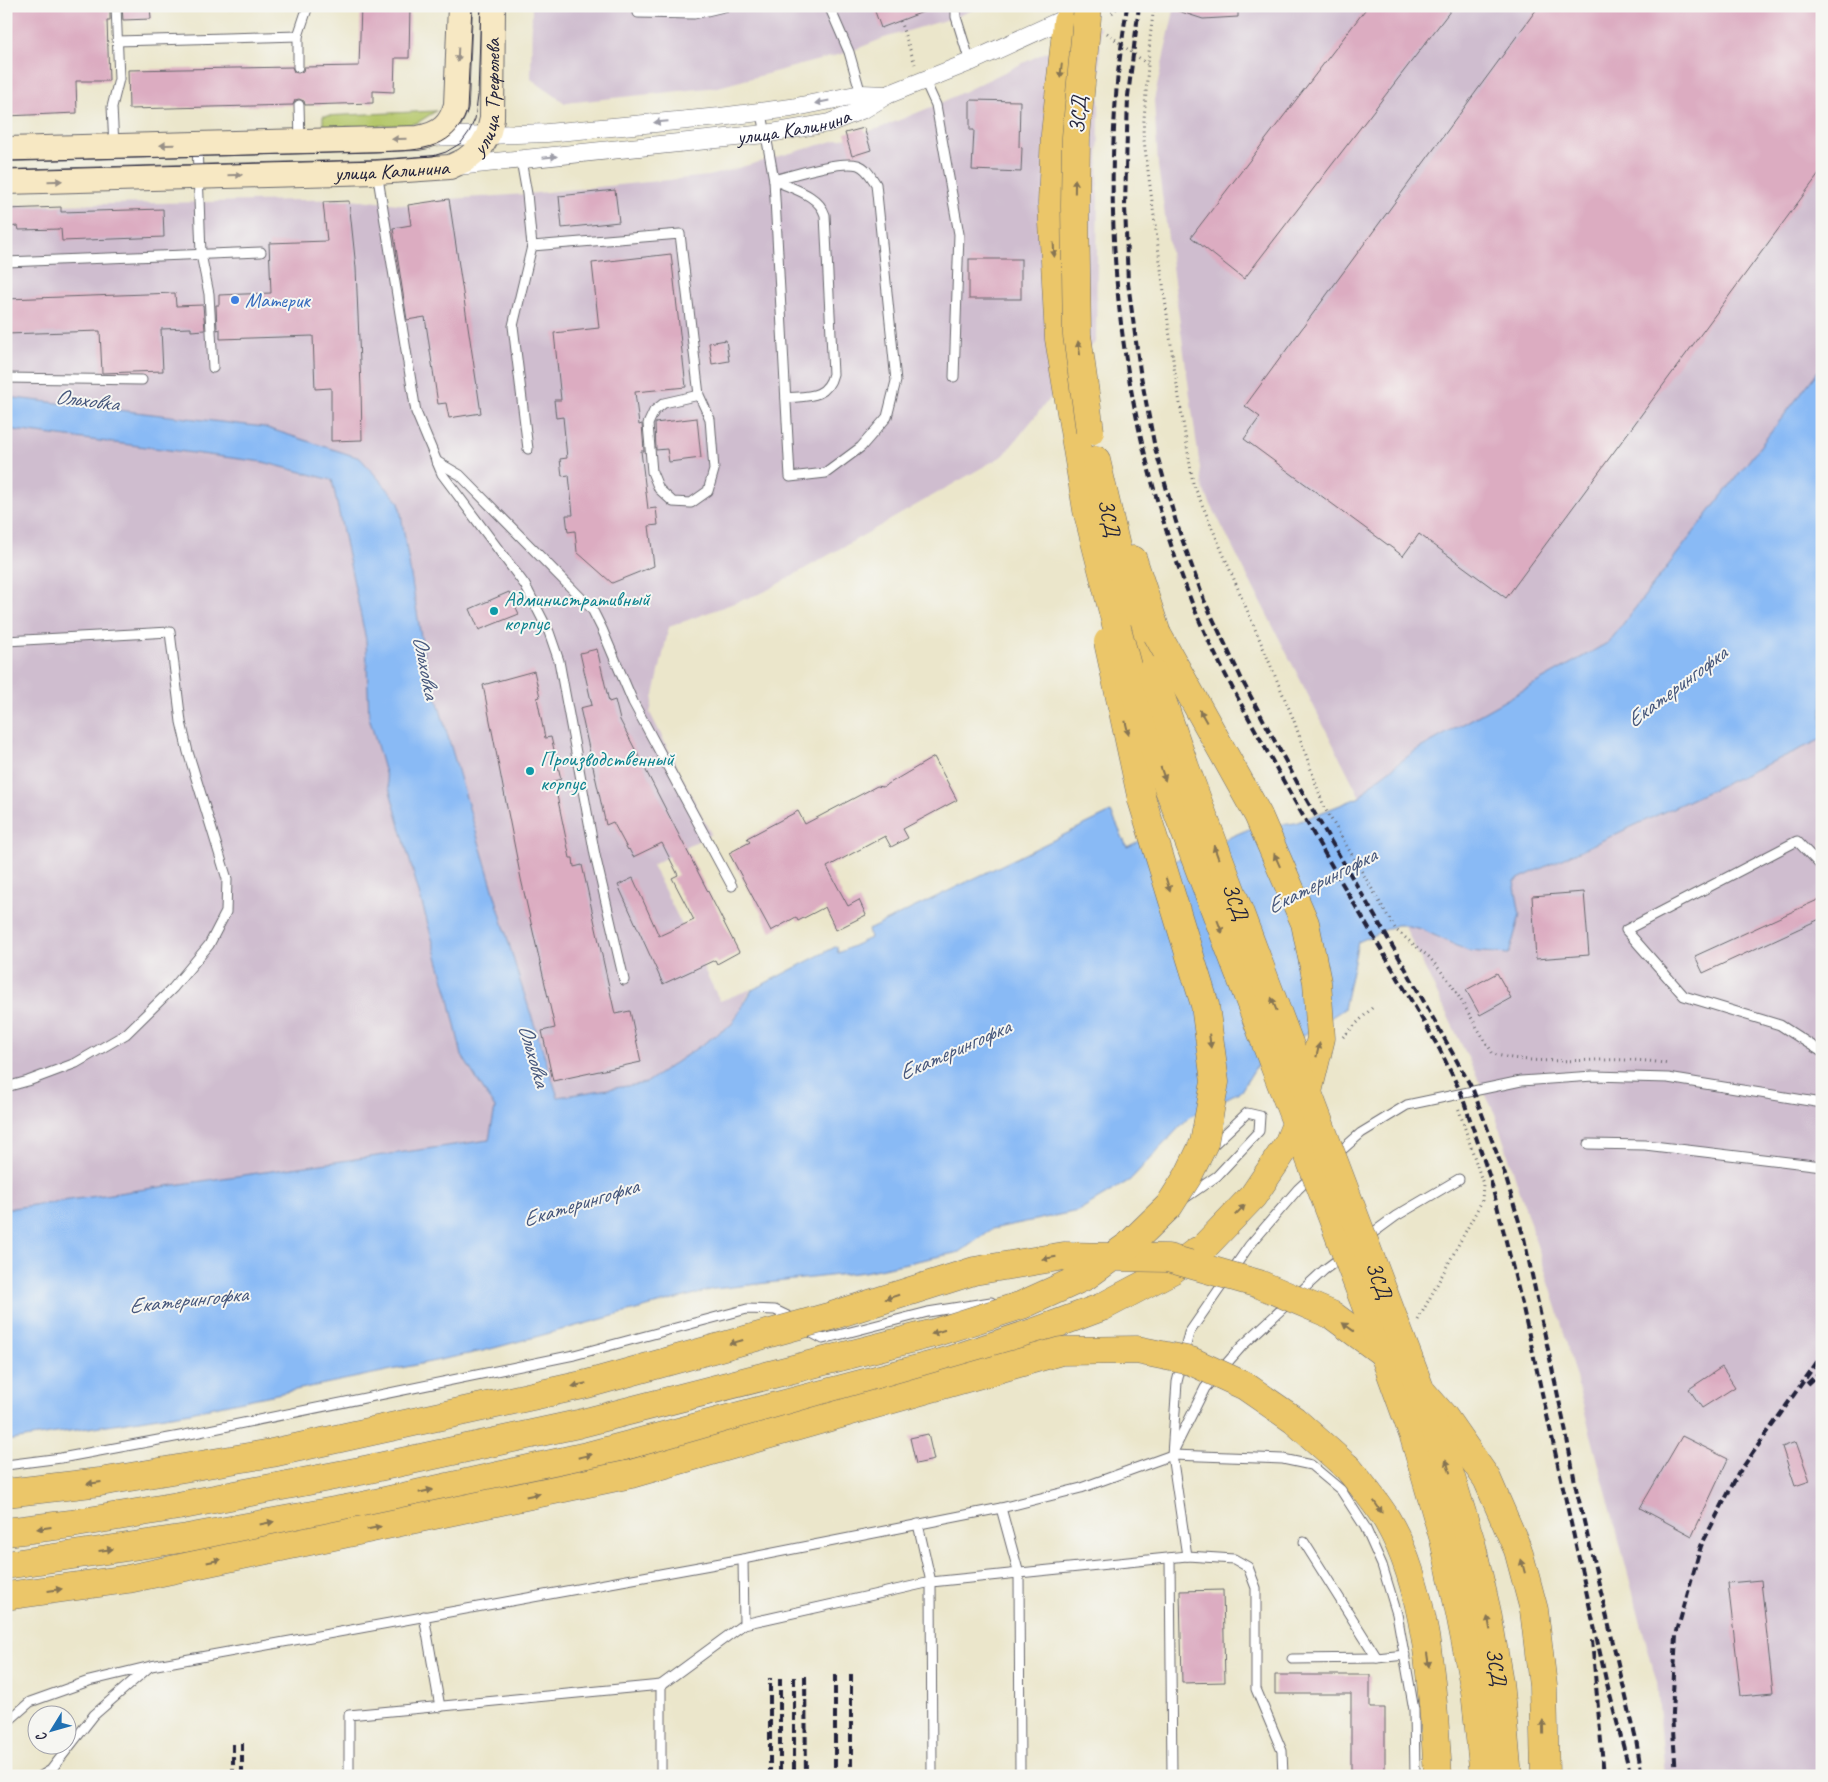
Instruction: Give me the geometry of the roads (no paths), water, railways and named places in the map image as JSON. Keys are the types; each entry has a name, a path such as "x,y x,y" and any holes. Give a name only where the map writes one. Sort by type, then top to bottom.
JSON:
{"main road":[{"name":"улица Трефолева","path":"450,167 465,160 452,117 456,105 460,6"},
{"name":"улица Трефолева","path":"459,137 492,119 493,6"},
{"name":"ЗСД","path":"1069,6 1055,134 1052,203 1059,339 1088,510 1131,681 1164,778 1414,1438 1444,1540 1475,1691 1484,1776"},
{"name":"ЗСД","path":"1098,13 1076,137 1077,335 1090,431 1117,551 1152,671 1185,767 1400,1331 1444,1453 1471,1542 1487,1612 1499,1682 1508,1776"},
{"name":"улица Калинина","path":"6,149 459,137"},
{"name":"улица Калинина","path":"6,182 377,172 450,167"},
{"path":"6,1565 187,1538 367,1505 587,1456 944,1362 1032,1333 1102,1307 1172,1270 1206,1244 1254,1196 1288,1144 1307,1096 1321,1038 1318,982 1305,923 1258,815 1157,634 1090,431"},
{"path":"6,1532 71,1524 178,1506 360,1472 578,1424 934,1333 1022,1305 1086,1276 1129,1245 1169,1206 1188,1176 1204,1143 1215,1082 1205,1005 1142,800 1105,629 1088,510"},
{"path":"6,1493 100,1482 272,1453 587,1384 828,1317 974,1270 1064,1256 1168,1258 1259,1284 1332,1315 1394,1361 1444,1417 1487,1479 1518,1550 1534,1610 1542,1686 1545,1776"},
{"path":"6,1596 128,1579 631,1474 1061,1351 1137,1350 1191,1361 1245,1386 1294,1420 1322,1444 1348,1468 1369,1494 1387,1521 1414,1588 1433,1692 1438,1776"}],"street":[{"name":"улица Калинина","path":"450,167 765,134 829,123 864,110 887,95 1098,13"},
{"name":"улица Калинина","path":"459,137 547,133 762,113 861,94 887,95"},
{"path":"459,137 488,158 513,160"}],"lane":[{"path":"114,146 112,107 119,79 116,6"},
{"path":"298,67 298,36 308,6"},
{"path":"638,6 638,13 694,14 728,6"},
{"path":"829,6 849,52 861,94"},
{"path":"956,6 956,17 970,62"},
{"path":"117,41 298,36"},
{"path":"925,81 936,105 959,234 954,377"},
{"path":"299,105 300,141"},
{"path":"762,113 774,180 790,477 826,473 861,447 887,417 896,381 876,184 869,173 859,165 845,163 774,180"},
{"path":"197,144 201,254 209,294 213,368"},
{"path":"513,160 527,194 532,246 512,326 528,449"},
{"path":"377,172 416,412 442,474 525,585 549,632 559,661 595,855 624,980"},
{"path":"774,180 815,199 822,206 825,215 833,374 830,384 823,392 786,398"},
{"path":"532,246 680,234 699,395 710,419 714,470 708,491 691,503 673,502 659,489 652,472 648,424 654,411 664,403 699,395"},
{"path":"6,262 260,252"},
{"path":"6,378 142,380"},
{"path":"436,461 460,475 592,608 633,702 732,886"},
{"path":"6,641 170,632 183,729 227,879 226,912 209,945 173,988 126,1034 76,1063 6,1088"},
{"path":"1822,868 1797,841 1626,930 1684,996 1780,1025 1822,1052"},
{"path":"1187,1556 1172,1455 1177,1382 1189,1333 1248,1246 1298,1188 1361,1133 1406,1105 1521,1081 1593,1076 1668,1078 1822,1103"},
{"path":"1080,1266 1136,1230 1217,1176 1259,1131 1260,1116 1246,1113 1200,1158 1136,1230"},
{"path":"1588,1144 1645,1145 1822,1166"},
{"path":"1172,1455 1205,1388 1242,1346 1324,1270 1396,1216 1459,1179"},
{"path":"6,1465 61,1458 180,1436 574,1355 747,1309 775,1310 793,1318 808,1332 823,1339 928,1312 1024,1297 1064,1275"},
{"path":"1390,1372 1426,1514"},
{"path":"6,1723 30,1702 89,1681 150,1666 743,1559 1001,1508 1081,1488 1172,1455 1283,1459 1311,1465 1340,1490 1365,1527 1382,1565 1397,1614 1414,1710 1415,1776"},
{"path":"1001,1508 1019,1574 1020,1776"},
{"path":"918,1524 931,1582 932,1776"},
{"path":"1304,1542 1377,1658"},
{"path":"349,1776 349,1715 661,1685 744,1624 931,1582 1187,1556 1234,1559 1248,1567 1256,1588 1256,1689 1282,1751 1283,1776"},
{"path":"1170,1558 1172,1776"},
{"path":"743,1559 744,1624"},
{"path":"1441,1571 1477,1712 1489,1776"},
{"path":"424,1616 440,1706"},
{"path":"1292,1659 1377,1658 1405,1655"},
{"path":"41,1776 53,1773 94,1715 150,1666"},
{"path":"661,1685 662,1776"}],"water":[{"path":"1822,366 1822,739 1514,881 1520,915 1509,954 1468,951 1421,929 1404,925 1396,925 1358,942 1344,1009 1257,1065 1241,1091 1189,1117 1130,1180 1078,1211 992,1229 960,1252 864,1272 714,1289 483,1351 190,1412 6,1441 6,1209 489,1140 495,1108 462,1056 448,995 369,717 366,640 332,480 263,462 6,429 6,397 264,427 360,458 399,502 424,655 520,981 558,1097 646,1083 732,1024 752,990 837,946 838,953 870,938 868,930 1111,812 1127,847 1147,837 1169,863 1249,829 1295,823 1360,797 1372,783 1415,751 1609,642"}],"tram line":[{"path":"6,161 376,152 404,151 430,146 442,142 452,135 467,111 472,6"},
{"path":"6,170 378,160 433,156 446,152 461,143 475,119 478,96 481,6"}],"railway":[{"path":"1127,6 1116,96 1113,226 1117,290 1125,354 1136,417 1151,479 1192,603 1218,660 1310,828 1440,1050 1461,1093 1490,1178 1523,1308 1606,1680 1631,1776"},
{"path":"1139,6 1128,96 1125,206 1128,283 1140,371 1155,448 1176,522 1204,600 1244,684 1305,797 1404,966 1473,1090 1505,1175 1524,1238 1576,1488 1636,1739 1642,1776"},
{"path":"1676,1776 1672,1714 1676,1635 1701,1546 1738,1474 1822,1355"},
{"path":"1807,1384 1822,1370"},
{"path":"1592,1640 1604,1776"},
{"path":"851,1674 851,1776"},
{"path":"835,1675 835,1776"},
{"path":"805,1676 806,1776"},
{"path":"794,1677 794,1776"},
{"path":"770,1678 770,1776"},
{"path":"780,1678 780,1776"},
{"path":"233,1743 233,1776"},
{"path":"242,1743 242,1776"}],"place":[{"name":"Материк","path":"235,300"},
{"name":"Административный корпус","path":"494,611"},
{"name":"Производственный корпус","path":"530,771"}],"water label":[{"name":"Ольховка","path":"87,399"},
{"name":"Ольховка","path":"427,667"},
{"name":"Екатерингофка","path":"1676,686"},
{"name":"Екатерингофка","path":"1321,880"},
{"name":"Екатерингофка","path":"954,1049"},
{"name":"Ольховка","path":"535,1055"},
{"name":"Екатерингофка","path":"580,1202"},
{"name":"Екатерингофка","path":"188,1299"}]}
